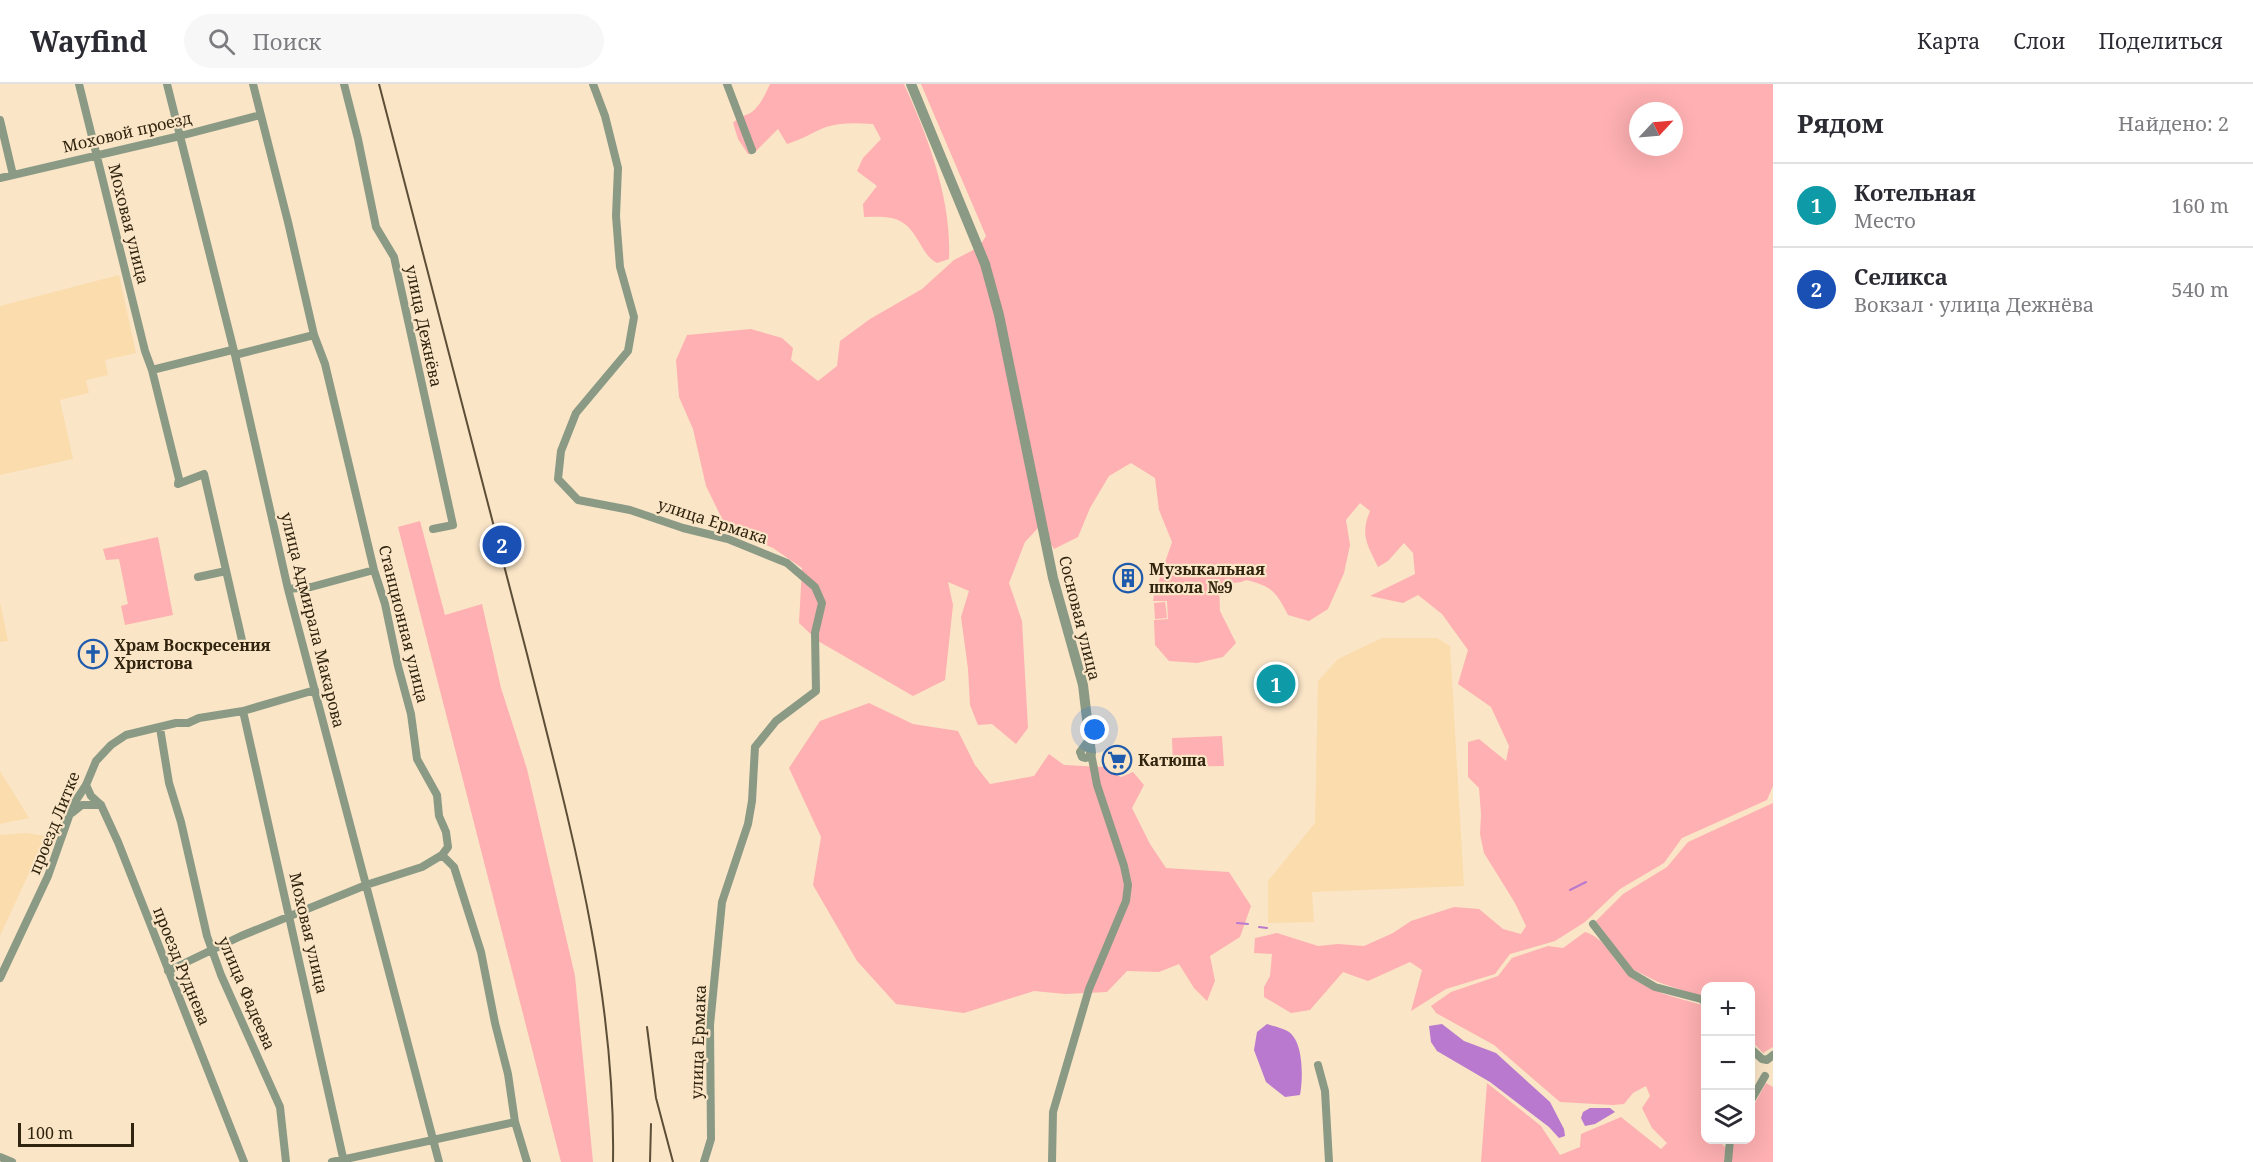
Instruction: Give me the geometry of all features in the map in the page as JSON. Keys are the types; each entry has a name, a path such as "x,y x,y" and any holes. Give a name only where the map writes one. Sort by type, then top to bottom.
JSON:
{"street":[{"name":"Моховая улица","path":"79,84 179,479 178,484 204,474 226,571"},
{"name":"улица Адмирала Макарова","path":"166,84 233,352 288,589 439,1162"},
{"name":"Станционная улица","path":"253,84 314,335 325,364 374,570 385,604 411,714 417,759 434,787 439,816 446,832 448,847 442,855"},
{"name":"улица Дежнёва","path":"344,84 376,227 394,257 453,525 433,529"},
{"name":"улица Ермака","path":"593,84 605,116 618,168 616,216 620,267 634,317 628,351 576,413 561,451 558,479 578,500 630,510 682,528 728,539 787,562 814,587 822,603 815,633 816,691 776,721 755,747 748,824 722,902 710,1025 711,1139 704,1162"},
{"path":"727,84 752,150"},
{"name":"Сосновая улица","path":"911,84 985,264 999,315 1053,578 1083,685 1097,785 1124,866 1128,885 1126,901 1089,989 1053,1112 1052,1162"},
{"name":"Моховой проезд","path":"0,178 260,115"},
{"path":"0,120 13,175"},
{"path":"152,370 314,335"},
{"path":"288,589 311,587 374,570"},
{"path":"198,577 226,571 244,649"},
{"name":"проезд Литке","path":"0,978 48,876 72,814 73,805 86,785 96,761 111,745 126,735 188,723 199,718 243,711 315,690"},
{"name":"Моховая улица","path":"243,711 344,1160"},
{"name":"улица Фадеева","path":"160,728 169,783 211,950 280,1107 286,1162"},
{"name":"проезд Руднева","path":"86,785 91,796 101,806 118,842 244,1162"},
{"path":"72,814 82,805 101,806"},
{"path":"168,971 290,916 366,885 422,867 442,855 454,867 481,952 508,1074 515,1122 527,1162"},
{"path":"1593,924 1630,973 1655,987 1701,999"},
{"path":"1755,1053 1767,1060 1773,1055"},
{"path":"1318,1065 1325,1091 1329,1162"},
{"path":"1755,1093 1765,1076"},
{"path":"332,1162 515,1122"},
{"path":"1728,1162 1730,1144"},
{"path":"0,1157 12,1162"}],"shaded area":[{"path":"770,84 904,84 922,125 937,169 947,214 949,259 937,263 931,259 914,233 903,222 890,218 864,217 863,204 877,186 857,171 863,158 881,139 873,124 832,125 787,144 778,129 753,154 748,154 738,139 733,123 754,110"},
{"path":"921,84 1773,84 1773,786 1767,800 1682,838 1664,863 1620,889 1585,922 1555,941 1510,954 1495,974 1446,989 1411,1011 1422,970 1410,962 1368,981 1343,972 1310,1010 1291,1013 1264,997 1264,987 1270,976 1272,954 1254,953 1255,938 1277,933 1318,946 1338,944 1364,946 1393,933 1411,921 1454,907 1479,909 1503,929 1521,934 1526,926 1515,903 1484,853 1480,834 1479,788 1468,777 1468,742 1479,739 1506,761 1509,746 1491,707 1458,684 1468,650 1442,614 1418,595 1403,603 1370,596 1415,574 1413,553 1404,543 1388,561 1378,567 1368,546 1365,533 1370,511 1360,503 1346,520 1350,545 1344,573 1328,609 1309,621 1288,615 1276,595 1262,585 1246,580 1219,585 1220,611 1236,643 1223,657 1197,663 1169,661 1155,645 1154,620 1168,619 1167,601 1153,601 1172,542 1159,510 1155,478 1131,463 1109,476 1090,508 1078,537 1054,549 1038,528 1025,542 1009,583 1022,621 1028,728 1016,744 992,724 978,725 970,705 961,617 969,591 948,582 953,605 945,680 913,696 818,641 799,623 802,568 773,548 727,529 706,486 693,429 679,397 676,360 687,335 751,329 782,338 793,348 791,360 818,381 837,366 840,341 870,319 922,289 954,260 979,247 986,236"},
{"path":"119,275 136,353 105,360 108,375 86,380 89,393 60,400 73,459 0,475 0,306"},
{"path":"420,521 445,615 482,604 501,688 527,769 575,976 593,1162 561,1162 398,527"},
{"path":"158,537 173,615 125,625 121,606 128,604 119,559 106,560 103,549"},
{"path":"0,602 8,641 0,642"},
{"path":"1165,602 1167,618 1155,619 1154,603"},
{"path":"1382,638 1437,638 1450,646 1464,886 1312,892 1314,922 1268,923 1268,881 1315,823 1318,681 1338,659"},
{"path":"869,703 913,724 958,731 975,765 990,784 1034,776 1049,754 1064,765 1104,767 1121,777 1133,772 1144,785 1132,808 1150,844 1166,868 1229,872 1251,906 1240,937 1210,956 1215,981 1207,1001 1194,988 1179,964 1159,972 1127,971 1107,992 1065,994 1034,991 964,1013 896,1004 857,961 813,885 821,837 789,768 820,721"},
{"path":"1222,736 1224,766 1173,767 1172,738"},
{"path":"0,771 29,818 0,824"},
{"path":"1773,803 1773,1047 1763,1053 1755,1044 1755,982 1701,982 1701,997 1658,982 1632,969 1596,921 1623,894 1667,867 1688,842"},
{"path":"26,833 46,836 0,936 0,835"},
{"path":"1585,932 1598,939 1622,968 1636,980 1654,990 1701,1004 1701,1144 1722,1144 1726,1148 1724,1162 1481,1162 1487,1083 1541,1126 1560,1155 1580,1147 1581,1134 1621,1117 1661,1149 1667,1143 1652,1128 1642,1108 1650,1096 1646,1086 1633,1093 1624,1104 1560,1102 1494,1045 1436,1013 1431,1006 1451,992 1498,976 1512,958 1548,946 1563,948"},
{"path":"1267,1024 1281,1028 1294,1037 1300,1053 1302,1071 1300,1095 1285,1097 1266,1082 1254,1050 1257,1032"},
{"path":"1442,1024 1464,1041 1496,1053 1550,1102 1564,1129 1565,1136 1559,1138 1549,1127 1490,1082 1437,1051 1431,1042 1429,1026"},
{"path":"1766,1083 1773,1087 1773,1162 1731,1162 1733,1144 1755,1144 1755,1103"},
{"path":"1590,1108 1610,1108 1615,1112 1595,1124 1585,1126 1581,1118 1583,1112"}],"waterway":[{"path":"1570,890 1586,882"},
{"path":"1237,923 1248,924"},
{"path":"1259,927 1267,928"}],"railway":[{"path":"379,84 559,780 587,906 607,1033 612,1097 613,1162"},
{"path":"647,1027 656,1098 673,1162"},
{"path":"650,1162 651,1124"}],"place":[{"name":"Селикса","path":"502,545"},
{"name":"Музыкальная школа №9","path":"1128,578"},
{"name":"Храм Воскресения Христова","path":"93,654"},
{"name":"Котельная","path":"1276,684"},
{"name":"Катюша","path":"1117,760"}]}
